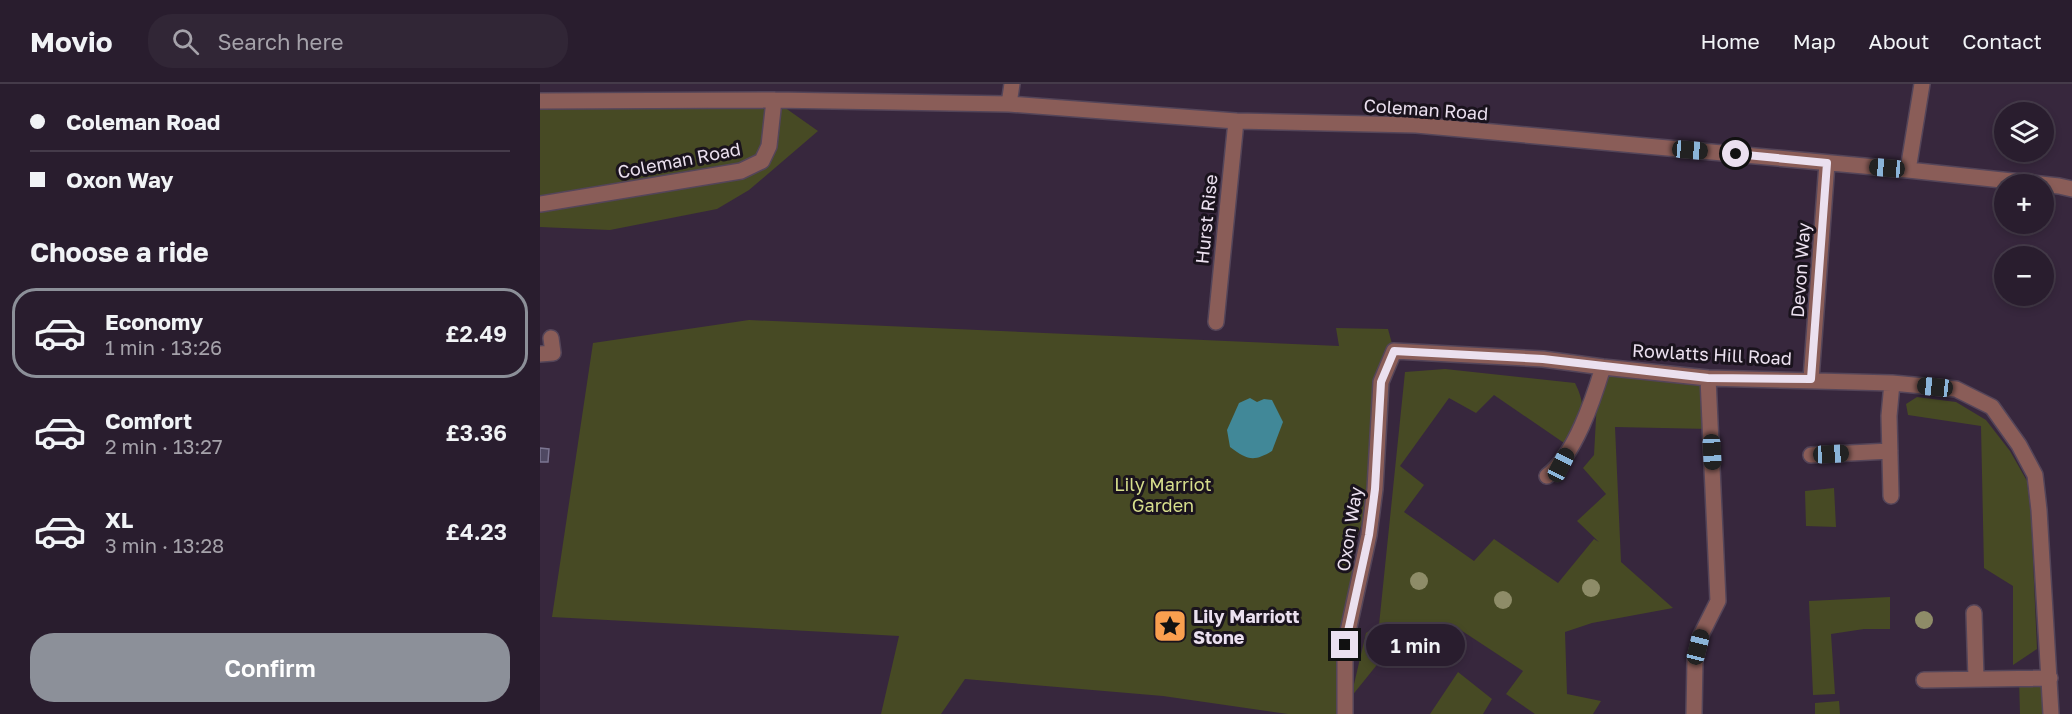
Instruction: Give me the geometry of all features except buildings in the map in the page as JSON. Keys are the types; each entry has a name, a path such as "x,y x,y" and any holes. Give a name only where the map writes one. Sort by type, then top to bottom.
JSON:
{"street":[{"path":"1008,104 1012,84"},
{"path":"1908,170 1922,84"},
{"name":"Coleman Road","path":"540,204 741,171 762,161 769,146 774,100"},
{"name":"Coleman Road","path":"540,101 774,100 1008,104 1236,121 1416,125 1908,170 2072,189"},
{"name":"Hurst Rise","path":"1216,322 1236,121"},
{"name":"Devon Way","path":"1811,379 1827,163"},
{"path":"540,354 553,353 551,338"},
{"name":"Rowlatts Hill Road","path":"1394,351 1543,359 1708,378 1892,382 1956,389 1992,407 2019,445 2035,475 2051,714"},
{"name":"Oxon Way","path":"1345,714 1345,645 1369,535 1375,489 1381,382 1394,351"},
{"path":"1547,476 1561,465 1574,440 1592,402 1603,367"},
{"path":"1694,714 1695,660 1701,635 1718,601 1708,378"},
{"path":"1891,496 1889,416 1892,382"},
{"path":"1811,455 1890,451"},
{"path":"1974,613 1976,679"},
{"path":"1924,680 2050,678"}],"green space":[{"path":"774,100 818,131 749,190 717,209 610,230 540,227 540,101"},
{"name":"Lily Marriot Garden","path":"749,320 1339,346 1336,328 1388,329 1394,351 1381,382 1375,489 1355,542 1345,645 1345,714 1288,714 1163,696 965,679 941,714 881,714 899,636 552,617 593,343"},
{"path":"1603,367 1705,377 1710,429 1615,427 1621,562 1673,608 1592,623 1565,632 1567,694 1601,701 1593,714 1535,714 1506,694 1523,671 1450,623 1433,641 1409,625 1351,697 1366,633 1379,625 1405,372 1445,369 1575,383 1582,408 1579,422 1567,445 1494,395 1476,413 1449,398 1400,466 1424,485 1404,512 1474,561 1494,539 1558,583 1594,539 1599,542 1577,521 1606,494 1583,468 1594,455 1597,400"},
{"path":"1917,397 1956,402 1986,420 2010,451 2027,481 2031,516 2037,649 2013,665 2013,586 1984,568 1981,426 1908,415 1906,404"},
{"path":"1834,488 1836,527 1806,526 1805,491"},
{"path":"1890,597 1890,629 1864,629 1831,634 1835,694 1813,695 1809,601"},
{"path":"1458,672 1492,699 1483,714 1430,714"},
{"path":"2019,678 2050,678 2051,714 2020,714"},
{"path":"1839,701 1840,714 1815,714 1815,703"}],"water":[{"path":"1250,398 1257,402 1264,399 1272,400 1283,422 1272,451 1255,458 1241,455 1230,447 1227,430 1239,403"}],"place":[{"name":"Lily Marriott Stone","path":"1170,626"}],"route":[{"path":"1345,645 1369,535 1375,489 1381,382 1394,351 1543,359 1708,378 1811,379 1827,163 1736,154"}]}
